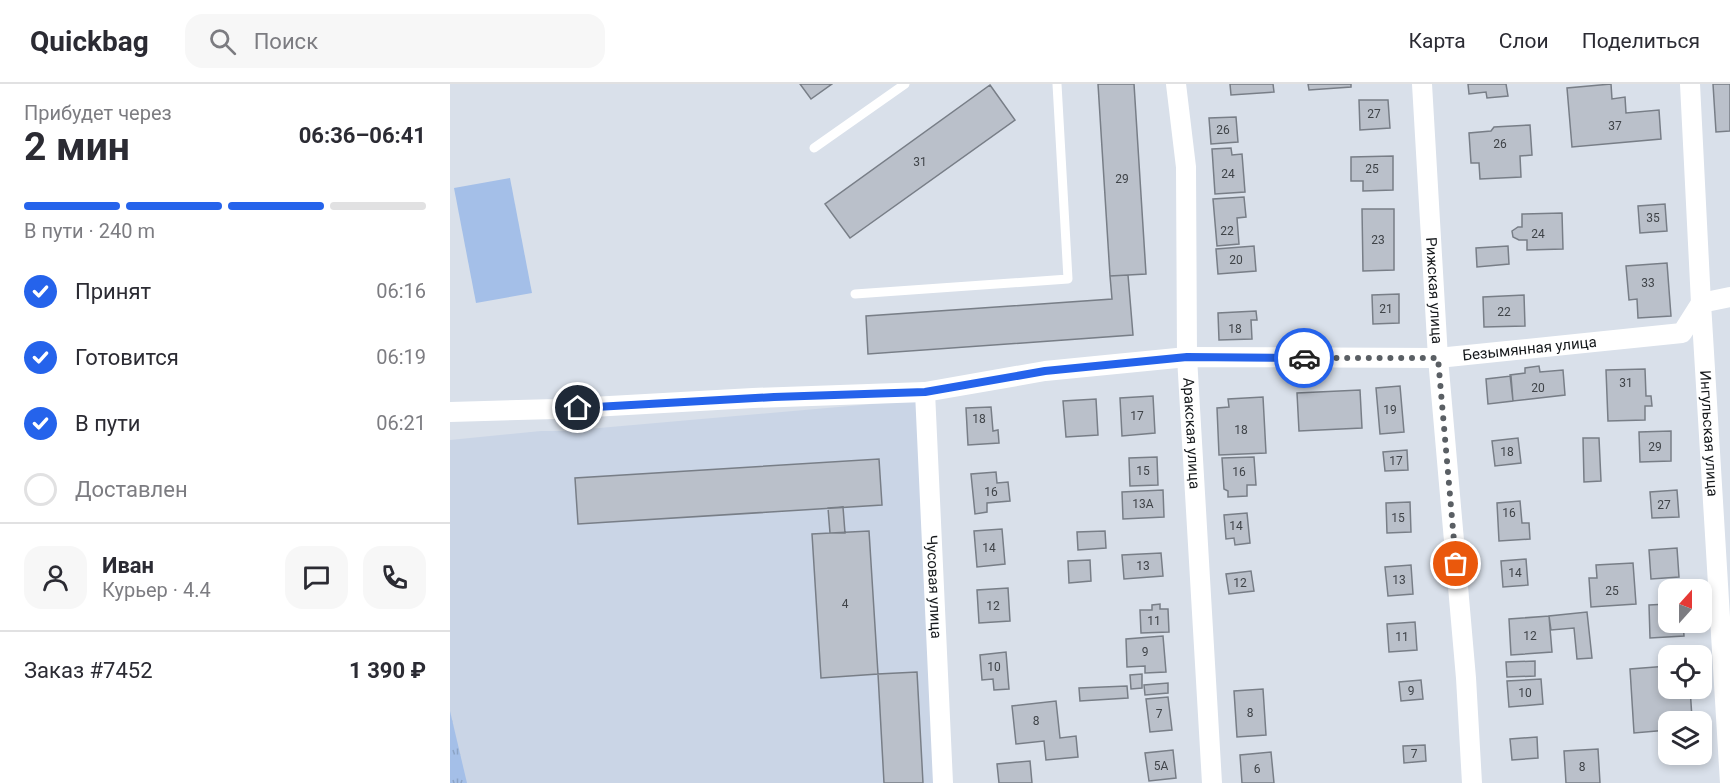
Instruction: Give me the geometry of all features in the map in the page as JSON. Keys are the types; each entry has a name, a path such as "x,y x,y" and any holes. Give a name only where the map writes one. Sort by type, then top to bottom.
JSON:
{"street":[{"name":"Аракская улица","path":"1176,84 1186,167 1187,357 1212,783"},
{"name":"Рижская улица","path":"1422,84 1438,358 1466,678 1472,783"},
{"name":"Ингульская улица","path":"1690,84 1730,783"},
{"path":"1701,303 1730,297"},
{"name":"Безымянная улица","path":"450,412 925,392 1045,371 1187,357 1438,358 1682,333 1701,303"},
{"name":"Чусовая улица","path":"925,392 943,783"}],"lane":[{"path":"814,148 905,84"},
{"path":"855,294 1068,279 1057,84"}],"shaded area":[{"path":"929,399 938,783 450,783 450,440"}],"green space":[{"path":"510,178 532,293 476,303 454,188"},
{"path":"450,711 467,783 450,783"}],"building":[{"path":"800,84 832,84 811,99"},
{"path":"1098,84 1134,84 1146,274 1110,276"},
{"path":"1230,84 1273,84 1274,92 1231,95"},
{"path":"1308,84 1351,84 1351,87 1309,90"},
{"path":"1468,84 1506,84 1508,96 1487,98 1486,92 1469,94"},
{"path":"1611,84 1612,99 1625,97 1626,113 1659,110 1661,139 1572,147 1567,88"},
{"path":"1713,84 1730,84 1730,131 1716,132"},
{"path":"990,85 1015,120 850,238 825,204"},
{"path":"1359,100 1388,100 1390,128 1360,130"},
{"path":"1236,117 1238,142 1211,144 1209,118"},
{"path":"1530,125 1532,155 1520,156 1521,177 1480,179 1479,163 1471,163 1469,133 1491,131 1494,127"},
{"path":"1231,148 1232,155 1242,154 1245,192 1215,194 1212,149"},
{"path":"1393,156 1393,190 1363,191 1363,181 1351,181 1351,157"},
{"path":"1244,197 1246,217 1237,218 1239,244 1217,246 1213,199"},
{"path":"1665,204 1667,231 1640,233 1638,206"},
{"path":"1362,209 1394,209 1394,270 1363,271"},
{"path":"1562,213 1563,249 1527,250 1527,240 1513,237 1512,231 1522,227 1522,214"},
{"path":"1254,246 1256,271 1218,274 1216,249"},
{"path":"1508,246 1509,264 1477,267 1476,248"},
{"path":"1667,263 1671,316 1638,318 1637,299 1629,300 1626,266"},
{"path":"1128,275 1133,335 868,354 866,316 1112,299 1110,276"},
{"path":"1399,294 1399,323 1373,324 1372,295"},
{"path":"1524,295 1525,326 1484,327 1483,297"},
{"path":"1256,311 1257,320 1251,320 1252,339 1219,340 1218,313"},
{"path":"1539,366 1540,372 1563,370 1565,395 1513,401 1510,375 1525,373 1525,368"},
{"path":"1645,369 1646,396 1651,396 1652,406 1645,406 1645,420 1608,421 1606,370"},
{"path":"1511,376 1513,401 1488,404 1486,379"},
{"path":"1400,386 1404,432 1380,434 1376,388"},
{"path":"1360,390 1362,428 1299,431 1297,393"},
{"path":"1153,396 1155,433 1122,436 1120,398"},
{"path":"1263,397 1266,453 1219,455 1217,408 1229,407 1228,399"},
{"path":"1096,399 1098,435 1066,437 1063,401"},
{"path":"991,407 993,431 998,430 999,443 968,445 966,408"},
{"path":"1671,431 1671,461 1640,462 1639,432"},
{"path":"1518,438 1521,463 1495,466 1492,441"},
{"path":"1583,438 1599,438 1601,481 1584,482"},
{"path":"1407,450 1408,470 1385,471 1383,452"},
{"path":"1157,457 1158,485 1130,486 1129,458"},
{"path":"1254,457 1256,485 1247,485 1247,496 1228,497 1228,491 1224,489 1222,458"},
{"path":"879,459 882,505 578,524 575,478"},
{"path":"996,472 997,483 1008,482 1010,501 987,503 987,512 975,514 971,474"},
{"path":"1163,490 1164,517 1123,519 1122,492"},
{"path":"1677,490 1679,517 1652,518 1650,492"},
{"path":"1520,501 1522,523 1529,523 1530,539 1499,541 1497,503"},
{"path":"1410,502 1411,532 1387,533 1386,503"},
{"path":"843,507 845,533 830,533 828,508"},
{"path":"1247,513 1250,543 1235,545 1234,538 1226,539 1224,515"},
{"path":"1002,529 1005,564 977,567 974,531"},
{"path":"869,531 878,674 821,678 812,534"},
{"path":"1105,531 1106,548 1078,550 1077,532"},
{"path":"1677,548 1679,577 1651,579 1649,550"},
{"path":"1161,553 1163,576 1124,579 1122,555"},
{"path":"1526,559 1528,585 1503,587 1501,561"},
{"path":"1090,560 1091,581 1069,583 1068,561"},
{"path":"1633,563 1636,604 1591,607 1589,578 1597,578 1596,565"},
{"path":"1411,565 1413,594 1388,596 1385,567"},
{"path":"1251,571 1254,591 1229,594 1226,574"},
{"path":"1008,588 1010,621 979,623 977,590"},
{"path":"1160,604 1160,609 1168,609 1169,632 1141,633 1140,610 1152,610 1152,605"},
{"path":"1649,605 1658,605 1658,633 1684,633 1684,636 1650,638"},
{"path":"1587,612 1592,658 1577,659 1574,628 1551,630 1549,616"},
{"path":"1549,616 1552,652 1511,655 1509,619"},
{"path":"1415,622 1417,650 1389,652 1387,624"},
{"path":"1163,636 1166,672 1145,673 1145,666 1127,667 1126,639"},
{"path":"1006,652 1009,689 994,690 993,679 982,680 980,655"},
{"path":"1535,661 1535,676 1507,677 1506,662"},
{"path":"1658,667 1658,699 1691,699 1692,711 1658,711 1658,731 1634,733 1630,669"},
{"path":"917,672 923,783 884,783 878,674"},
{"path":"1142,674 1142,688 1131,689 1130,675"},
{"path":"1541,679 1543,704 1509,707 1507,681"},
{"path":"1421,680 1423,699 1401,701 1399,682"},
{"path":"1168,683 1168,693 1145,695 1144,685"},
{"path":"1127,686 1128,698 1080,701 1079,688"},
{"path":"1263,689 1266,735 1237,737 1234,691"},
{"path":"1168,697 1172,730 1150,732 1146,699"},
{"path":"1056,701 1060,738 1076,736 1078,757 1046,760 1044,741 1016,744 1012,706"},
{"path":"1537,737 1538,758 1512,760 1510,739"},
{"path":"1425,745 1426,761 1404,763 1403,746"},
{"path":"1598,749 1600,783 1566,783 1564,751"},
{"path":"1173,750 1176,778 1149,781 1145,753"},
{"path":"1271,752 1274,783 1242,783 1240,755"},
{"path":"1030,761 1032,783 999,783 997,764"}],"way so far":[{"path":"1304,358 1438,358 1456,564"}],"route":[{"path":"578,408 774,397 925,392 1045,371 1187,357 1304,358"}]}
